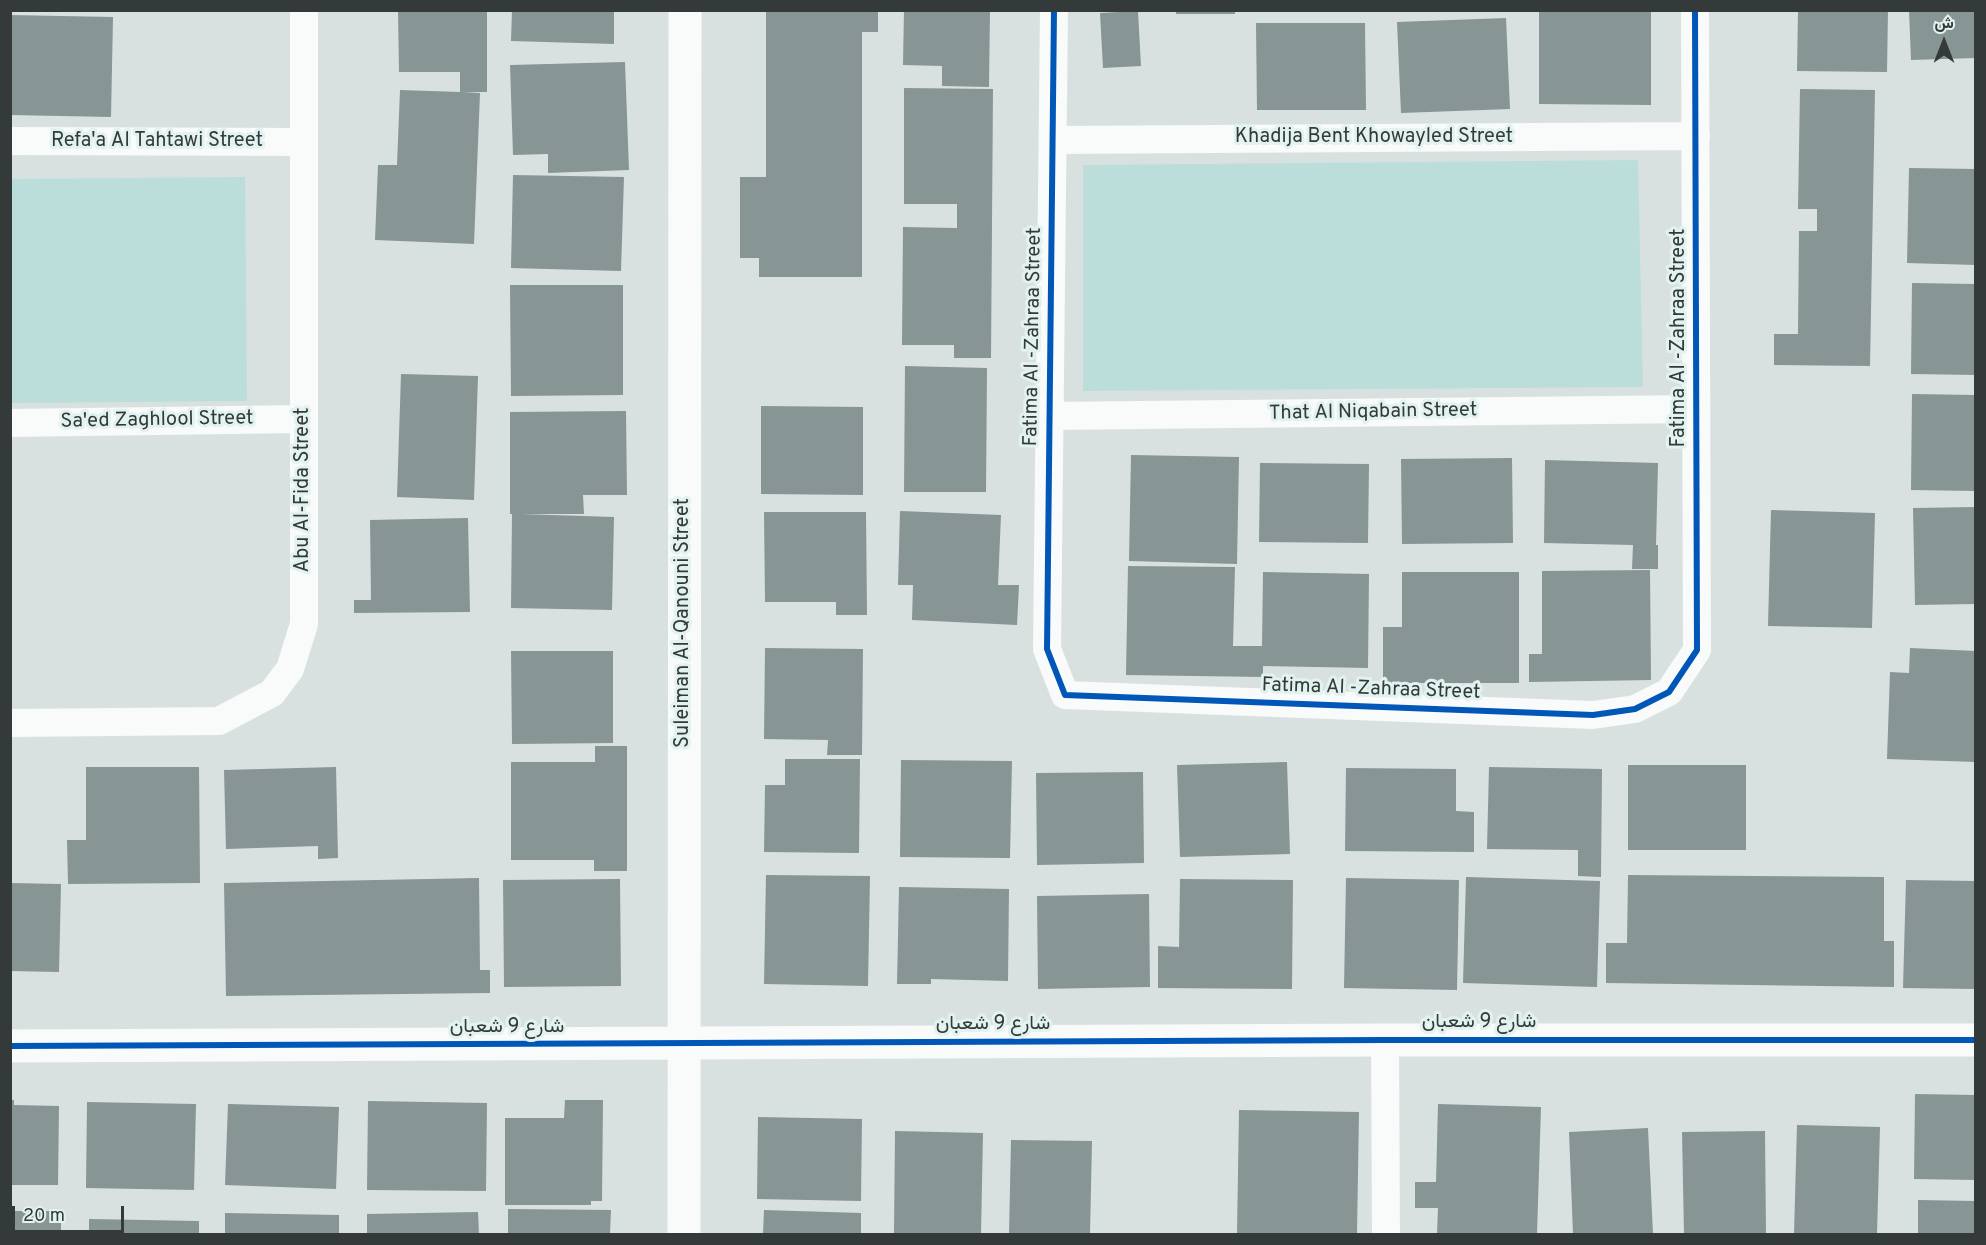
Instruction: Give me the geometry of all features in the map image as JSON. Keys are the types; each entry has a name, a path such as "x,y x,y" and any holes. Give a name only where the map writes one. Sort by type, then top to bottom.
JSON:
{"street":[{"name":"Abu Al-Fida Street","path":"10,723 219,721 272,693 290,669 304,624 304,10"},
{"name":"Suleiman Al-Qanouni Street","path":"684,1234 685,10"},
{"name":"Fatima Al -Zahraa Street","path":"1054,10 1047,649 1065,695 1593,715 1635,709 1669,692 1697,650 1695,10"},
{"name":"Khadija Bent Khowayled Street","path":"1053,140 1696,136"},
{"name":"Refa'a Al Tahtawi Street","path":"10,141 304,142"},
{"name":"That Al Niqabain Street","path":"1050,416 1696,409"},
{"name":"Sa'ed Zaghlool Street","path":"10,423 304,418"},
{"name":"شارع 9 شعبان","path":"10,1046 1385,1040 1976,1040"},
{"path":"1385,1040 1386,1234"}],"shaded area":[{"path":"1638,160 1643,387 1083,391 1083,165"},
{"path":"245,177 247,401 11,403 11,179"}],"building":[{"path":"398,10 487,10 487,92 462,92 480,93 474,244 375,240 378,165 397,165 400,90 460,92 460,72 399,72"},
{"path":"512,10 614,10 614,44 511,41"},
{"path":"766,10 878,10 878,32 862,32 862,277 759,277 759,258 740,258 740,177 766,177"},
{"path":"904,10 990,10 989,87 942,86 942,66 903,65"},
{"path":"1176,10 1235,10 1235,14 1176,14"},
{"path":"1539,10 1651,10 1651,105 1539,104"},
{"path":"1798,10 1888,10 1887,72 1797,71"},
{"path":"1909,10 1976,10 1976,58 1911,60"},
{"path":"1138,11 1141,66 1103,68 1100,13"},
{"path":"10,15 113,17 111,117 10,115"},
{"path":"1506,18 1510,109 1401,113 1397,22"},
{"path":"1256,23 1365,23 1366,110 1257,110"},
{"path":"625,62 629,170 548,173 548,154 513,155 510,65"},
{"path":"904,88 993,89 991,358 954,358 954,345 902,345 903,227 957,228 957,204 904,204"},
{"path":"1800,89 1875,90 1870,366 1774,365 1774,334 1798,334 1799,231 1817,231 1817,209 1798,209"},
{"path":"1909,168 1976,169 1976,265 1907,263"},
{"path":"513,175 624,177 621,271 511,268"},
{"path":"1912,283 1976,284 1976,375 1911,374"},
{"path":"510,285 623,285 623,395 511,396"},
{"path":"905,366 987,368 986,492 904,492"},
{"path":"401,374 478,376 474,500 397,497"},
{"path":"1912,394 1976,395 1976,491 1911,490"},
{"path":"761,406 863,407 863,495 761,494"},
{"path":"626,411 627,495 583,495 584,514 521,514 614,517 612,610 511,608 510,412"},
{"path":"1131,455 1239,457 1237,564 1129,561"},
{"path":"1512,458 1513,543 1402,544 1401,459"},
{"path":"1545,460 1658,463 1656,545 1658,545 1658,569 1632,569 1633,545 1544,543"},
{"path":"1260,463 1369,464 1368,543 1259,542"},
{"path":"1976,507 1976,604 1915,605 1913,508"},
{"path":"1771,510 1875,513 1872,628 1768,626"},
{"path":"900,511 1001,515 998,585 1019,585 1017,625 912,620 913,585 898,585"},
{"path":"764,512 866,512 867,615 836,615 836,602 765,602"},
{"path":"468,518 470,612 354,613 354,600 371,600 370,520"},
{"path":"1128,566 1235,567 1233,646 1262,646 1263,572 1369,574 1368,668 1263,666 1263,677 1126,675"},
{"path":"1650,570 1651,680 1529,682 1529,654 1542,654 1542,571"},
{"path":"1402,572 1519,572 1519,683 1383,683 1383,627 1402,627"},
{"path":"765,648 863,649 862,755 827,755 828,740 764,739"},
{"path":"1910,648 1976,651 1976,762 1887,759 1890,672 1909,673"},
{"path":"511,651 613,651 613,743 512,744"},
{"path":"595,746 627,746 627,871 594,871 594,860 511,860 511,762 595,762"},
{"path":"785,759 860,759 859,853 764,852 765,785 785,785"},
{"path":"901,760 1012,761 1010,858 900,857"},
{"path":"1287,762 1290,854 1180,857 1177,765"},
{"path":"1628,765 1746,765 1746,850 1628,850"},
{"path":"86,767 199,767 200,883 68,884 67,840 86,840"},
{"path":"336,767 338,858 318,859 318,846 226,849 224,770"},
{"path":"1489,767 1602,769 1601,877 1578,876 1578,850 1487,849"},
{"path":"1346,768 1456,769 1456,811 1474,812 1474,852 1345,851"},
{"path":"1143,772 1144,863 1037,865 1036,773"},
{"path":"766,875 870,876 868,986 764,984"},
{"path":"1628,875 1884,877 1884,941 1894,941 1894,987 1606,983 1606,943 1627,943"},
{"path":"1466,877 1600,881 1597,987 1463,983"},
{"path":"479,878 480,970 490,970 490,993 226,996 224,883"},
{"path":"1346,878 1459,880 1457,990 1344,988"},
{"path":"620,879 621,986 504,987 503,880"},
{"path":"1180,879 1293,880 1292,989 1158,988 1158,946 1179,947"},
{"path":"1906,880 1976,881 1976,989 1903,988"},
{"path":"10,883 61,884 59,972 10,971"},
{"path":"899,887 1009,889 1008,981 931,979 931,984 897,984"},
{"path":"1149,894 1150,987 1038,989 1037,896"},
{"path":"1915,1094 1976,1095 1976,1180 1914,1179"},
{"path":"10,1100 14,1100 14,1105 59,1106 58,1185 10,1185"},
{"path":"565,1100 603,1100 602,1201 591,1201 591,1205 505,1205 505,1118 564,1118"},
{"path":"368,1101 487,1103 486,1191 367,1190"},
{"path":"87,1102 196,1104 194,1190 86,1188"},
{"path":"228,1104 339,1107 336,1189 225,1185"},
{"path":"1438,1104 1541,1107 1537,1234 1437,1234 1438,1208 1415,1208 1415,1182 1436,1182"},
{"path":"1239,1110 1359,1112 1357,1234 1237,1234"},
{"path":"758,1117 862,1119 861,1201 757,1199"},
{"path":"1797,1125 1880,1127 1877,1234 1794,1234"},
{"path":"1648,1128 1653,1234 1573,1234 1569,1132"},
{"path":"895,1131 983,1133 981,1234 894,1234"},
{"path":"1765,1131 1766,1234 1684,1234 1682,1132"},
{"path":"1011,1140 1092,1141 1090,1234 1009,1234"},
{"path":"1918,1200 1976,1201 1976,1234 1918,1234"},
{"path":"508,1209 611,1210 610,1234 508,1234"},
{"path":"764,1210 861,1213 861,1234 763,1234"},
{"path":"10,1211 61,1211 61,1234 10,1234"},
{"path":"478,1212 479,1234 367,1234 367,1214"},
{"path":"225,1213 339,1215 339,1234 225,1234"},
{"path":"89,1219 199,1221 199,1234 89,1234"}],"cycle path":[{"path":"1054,10 1047,649 1065,695 1593,715 1635,709 1669,692 1697,650 1695,10"},
{"path":"10,1046 1385,1040 1976,1040"}]}
